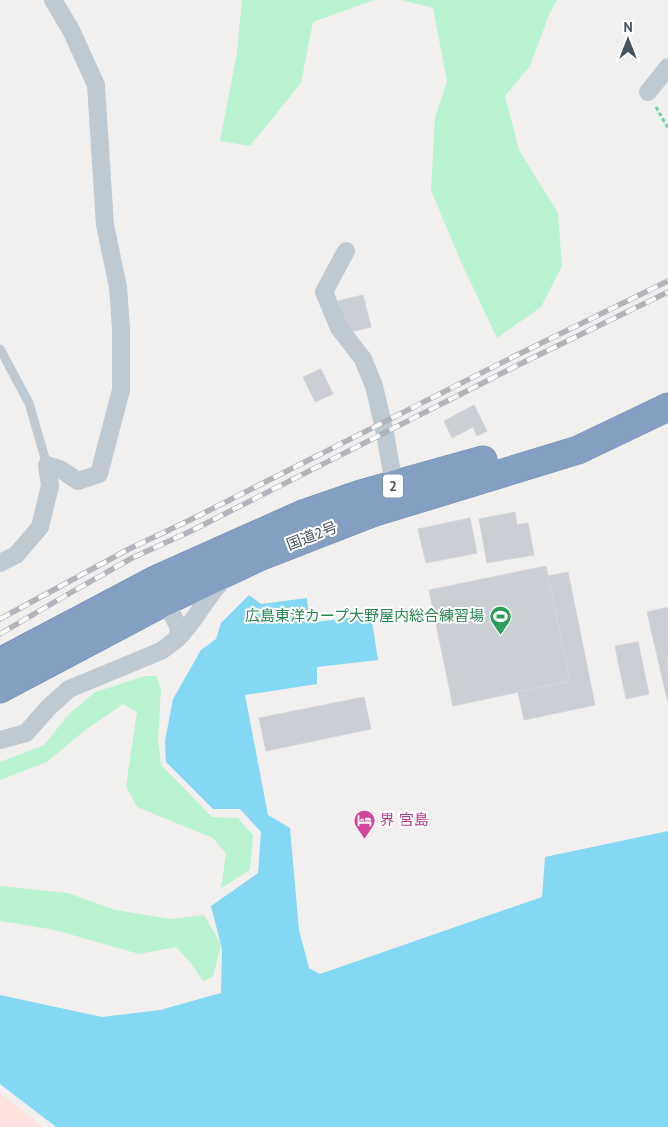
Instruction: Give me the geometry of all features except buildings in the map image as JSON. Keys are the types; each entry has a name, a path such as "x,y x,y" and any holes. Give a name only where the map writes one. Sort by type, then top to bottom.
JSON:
{"highway":[{"name":"国道2号","path":"0,662 161,591 259,557 372,513 578,450 668,407"},
{"name":"国道2号","path":"0,689 161,591 303,514 394,485 570,435 640,420"}],"street":[{"path":"0,564 16,555 40,527 50,486 47,465 60,470 78,481 99,474 121,390 121,328 118,287 105,225 96,85 71,30 52,0"},
{"path":"648,92 668,68"},
{"path":"346,251 324,292 339,328 362,360 374,386 394,485"},
{"path":"0,740 26,734 48,708 69,689 148,658 161,651 177,639 215,588 236,570 259,557"},
{"path":"161,591 178,623 179,634 177,639"}],"lane":[{"path":"0,349 29,403 47,465"}],"path":[{"path":"648,92 668,128"}],"shaded area":[{"path":"0,1093 43,1127 0,1127"}],"green space":[{"path":"242,0 374,0 313,22 301,83 250,146 220,141 237,52"},
{"path":"401,0 557,0 549,15 530,66 505,96 519,150 558,213 562,266 541,307 497,338 460,260 431,190 435,118 447,81 433,8"},
{"path":"145,676 156,676 161,688 158,741 161,765 212,817 238,818 253,835 250,870 221,888 226,854 213,838 137,807 126,786 137,712 123,704 84,731 47,762 0,780 0,762 44,745 69,714 95,692"},
{"path":"0,886 68,893 115,910 171,919 204,915 221,944 213,977 203,981 190,962 176,947 139,954 55,930 0,921"}],"water":[{"path":"249,595 261,604 307,598 309,623 371,615 378,660 317,667 317,684 245,695 268,815 290,828 299,930 309,968 320,974 542,897 545,857 668,831 668,1127 56,1127 0,1084 0,995 102,1017 160,1010 221,993 222,949 211,906 258,873 261,832 240,809 213,809 166,762 165,741 173,699 201,650 216,639 221,623"}],"railway":[{"path":"0,619 129,549 668,281"},
{"path":"0,634 132,558 191,531 516,366 668,292"}],"place":[{"name":"広島東洋カープ大野屋内総合練習場","path":"500,635"},
{"name":"界 宮島","path":"364,839"}]}
